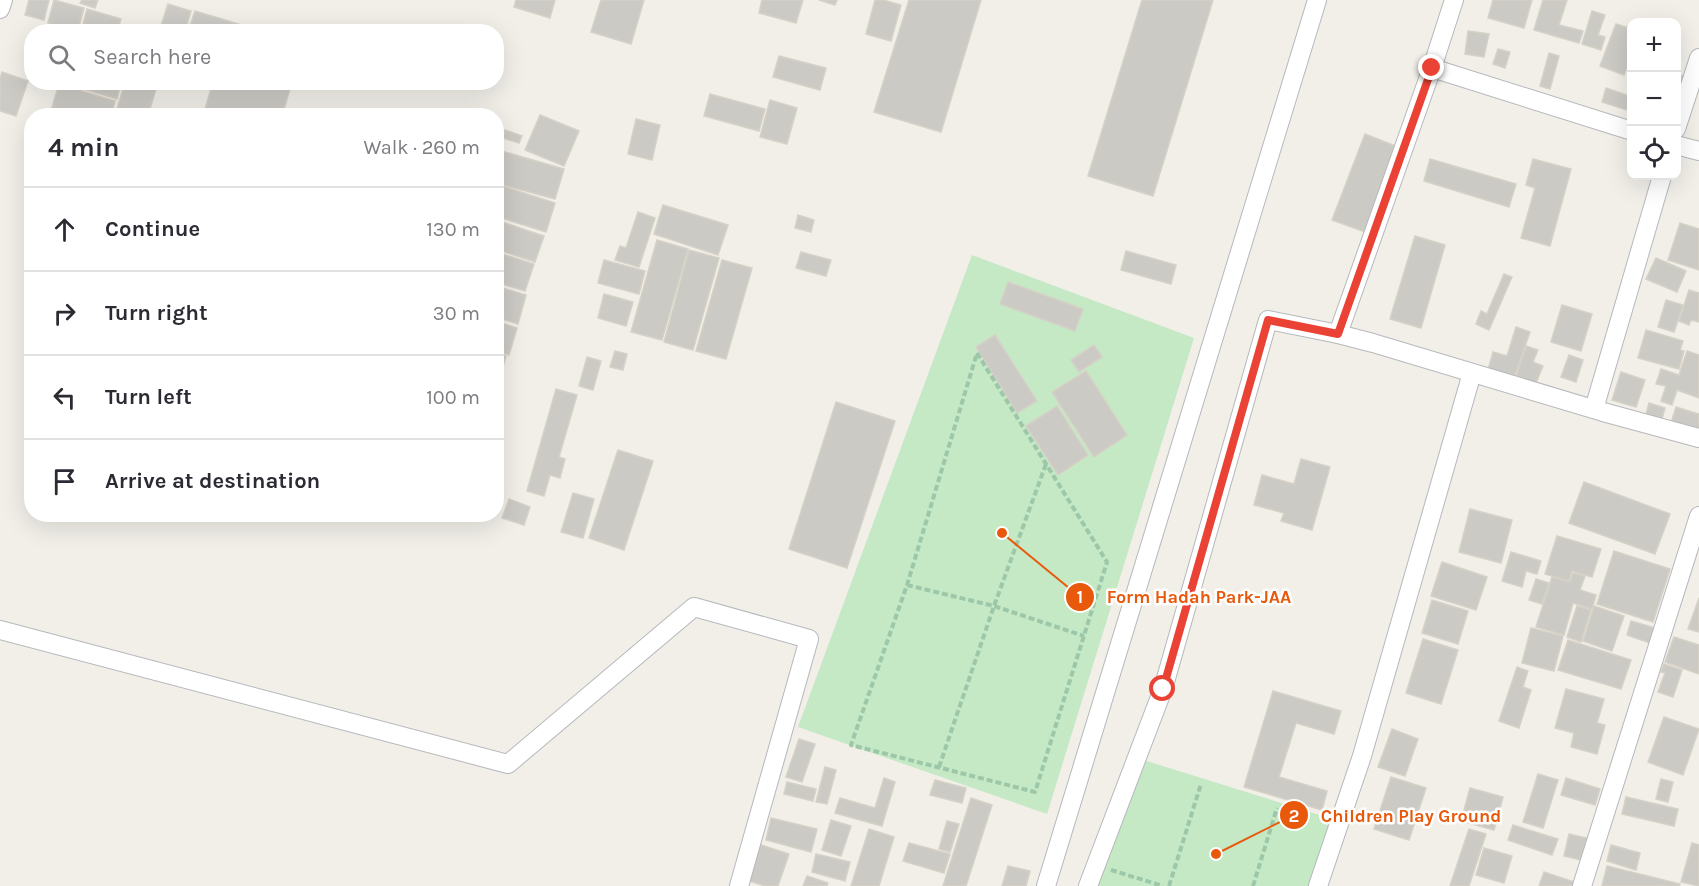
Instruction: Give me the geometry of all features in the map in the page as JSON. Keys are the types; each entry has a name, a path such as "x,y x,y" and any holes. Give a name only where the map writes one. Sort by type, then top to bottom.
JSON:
{"street":[{"path":"0,9 3,0"},
{"path":"1046,886 1317,0"},
{"path":"1338,334 1454,0"},
{"path":"1678,126 1699,58"},
{"path":"1432,68 1627,129"},
{"path":"1681,146 1699,151"},
{"path":"1594,409 1661,180"},
{"path":"1088,886 1163,689 1268,320 1338,334 1699,438"},
{"path":"1318,886 1362,756 1472,373"},
{"path":"1582,886 1699,516"},
{"path":"0,630 508,764 694,607 808,639 739,886"}],"path":[{"path":"977,352 1107,562 1035,792 850,745 907,585 977,352"},
{"path":"939,767 1046,463"},
{"path":"907,585 994,606 1084,636"},
{"path":"1169,886 1201,784"},
{"path":"1253,886 1277,808"},
{"path":"1096,865 1163,886"}],"green space":[{"path":"972,255 1194,338 1047,814 798,727"},
{"path":"1137,758 1339,821 1317,886 1093,886"}],"building":[{"path":"29,0 49,0 44,20 25,15"},
{"path":"54,0 84,8 80,24 48,23"},
{"path":"82,0 98,0 95,8 80,3"},
{"path":"516,0 555,0 550,18 514,7"},
{"path":"601,0 644,0 631,44 591,32"},
{"path":"762,0 803,0 796,23 759,13"},
{"path":"819,0 837,0 835,5"},
{"path":"875,0 901,5 891,41 866,34"},
{"path":"909,0 981,0 941,132 874,112"},
{"path":"1142,0 1213,0 1153,196 1088,176"},
{"path":"1493,0 1532,0 1524,28 1488,18"},
{"path":"1543,0 1567,0 1559,25 1583,31 1579,43 1534,30"},
{"path":"168,4 191,11 187,24 162,24"},
{"path":"87,9 121,19 119,24 83,24"},
{"path":"195,11 238,24 191,24"},
{"path":"1592,11 1605,15 1598,35 1605,37 1601,50 1582,44"},
{"path":"1616,24 1627,27 1627,67 1624,75 1600,66"},
{"path":"1468,31 1489,34 1484,57 1465,54"},
{"path":"1498,49 1510,52 1505,68 1493,64"},
{"path":"1549,53 1559,56 1550,89 1540,86"},
{"path":"779,56 826,68 820,90 773,77"},
{"path":"2,72 24,80 25,90 16,116 0,111"},
{"path":"1681,76 1686,77 1681,90"},
{"path":"1606,88 1627,95 1627,110 1602,102"},
{"path":"57,90 79,90 115,101 113,108 52,108"},
{"path":"87,90 119,90 117,99"},
{"path":"123,90 156,90 150,108 117,108"},
{"path":"211,90 290,90 284,108 205,108"},
{"path":"710,94 765,109 759,131 704,116"},
{"path":"770,100 797,108 787,144 760,137"},
{"path":"540,115 579,131 564,166 525,150"},
{"path":"636,119 660,125 652,160 628,154"},
{"path":"505,130 522,136 519,143 504,138"},
{"path":"1365,134 1403,149 1371,234 1332,220"},
{"path":"504,152 564,169 555,199 504,185"},
{"path":"1430,159 1516,184 1509,207 1424,181"},
{"path":"1533,159 1571,169 1550,246 1521,238 1535,188 1526,185"},
{"path":"504,187 555,203 546,232 504,219"},
{"path":"663,205 728,225 718,255 654,234"},
{"path":"638,212 655,218 639,267 615,260 620,246 626,248"},
{"path":"798,215 814,220 811,232 795,228"},
{"path":"504,223 544,236 535,262 504,252"},
{"path":"1680,223 1699,229 1699,270 1668,260"},
{"path":"1415,236 1445,245 1421,328 1390,319"},
{"path":"657,240 688,249 662,340 631,332"},
{"path":"689,250 719,258 693,350 664,342"},
{"path":"1126,251 1176,265 1171,284 1121,270"},
{"path":"801,252 831,260 826,276 796,268"},
{"path":"504,255 534,264 525,291 504,284"},
{"path":"1656,258 1686,271 1677,292 1646,279"},
{"path":"604,260 645,271 639,294 598,283"},
{"path":"722,260 752,268 726,359 696,351"},
{"path":"1504,274 1512,277 1489,330 1476,324 1481,311 1487,314"},
{"path":"1008,282 1083,309 1075,331 1000,304"},
{"path":"504,288 526,295 518,324 504,320"},
{"path":"1689,290 1699,293 1699,322 1691,320 1689,325 1679,321"},
{"path":"604,294 633,302 626,326 598,318"},
{"path":"1666,300 1683,305 1674,332 1658,327"},
{"path":"1562,305 1592,314 1581,351 1551,342"},
{"path":"504,324 517,328 509,355 504,353"},
{"path":"1516,327 1530,332 1514,378 1488,370 1493,352 1507,356"},
{"path":"1646,330 1683,341 1680,350 1684,351 1679,369 1638,358"},
{"path":"995,335 1037,401 1017,413 976,347"},
{"path":"1094,345 1102,357 1079,372 1071,360"},
{"path":"1526,346 1538,350 1533,362 1543,366 1536,383 1516,376"},
{"path":"615,351 627,354 623,370 610,367"},
{"path":"1687,351 1699,355 1699,398 1677,390 1672,405 1661,401 1666,386 1656,384 1661,369 1679,375"},
{"path":"1569,355 1583,360 1576,382 1561,377"},
{"path":"587,357 601,361 593,390 579,386"},
{"path":"1086,371 1127,435 1094,457 1052,392"},
{"path":"1621,372 1645,380 1636,407 1612,400"},
{"path":"556,389 577,395 559,457 565,459 560,478 550,475 544,496 527,491"},
{"path":"836,402 895,421 847,568 789,549"},
{"path":"1649,403 1665,408 1662,419 1646,414"},
{"path":"1057,406 1088,455 1058,475 1026,426"},
{"path":"1676,407 1699,414 1699,431 1671,423"},
{"path":"618,450 653,461 624,550 589,538"},
{"path":"1301,459 1330,467 1312,530 1281,521 1284,513 1254,505 1262,475 1294,484"},
{"path":"1584,482 1670,514 1655,554 1569,523"},
{"path":"573,493 594,499 583,538 561,532"},
{"path":"509,499 530,507 524,525 504,519"},
{"path":"1470,509 1512,520 1501,563 1459,552"},
{"path":"1557,536 1601,549 1592,577 1572,571 1569,581 1545,574"},
{"path":"1614,551 1670,569 1653,622 1597,604"},
{"path":"1511,552 1541,561 1537,574 1526,571 1522,587 1502,581"},
{"path":"1442,562 1487,577 1476,610 1431,596"},
{"path":"1573,573 1585,576 1580,590 1596,595 1592,609 1573,603 1564,635 1536,627 1552,577 1570,582"},
{"path":"1536,579 1549,583 1542,604 1529,600"},
{"path":"1699,598 1699,632 1688,629"},
{"path":"1432,600 1468,611 1458,644 1422,633"},
{"path":"1577,606 1591,610 1581,642 1567,637"},
{"path":"1594,606 1624,616 1612,651 1583,641"},
{"path":"1631,621 1655,628 1650,643 1627,635"},
{"path":"1531,628 1563,636 1554,671 1522,663"},
{"path":"1674,637 1699,645 1699,674 1665,662"},
{"path":"1423,639 1458,650 1441,704 1406,693"},
{"path":"1568,640 1631,660 1621,689 1558,670"},
{"path":"1664,664 1682,670 1673,697 1658,692 1665,673 1661,672"},
{"path":"1517,667 1528,671 1523,687 1531,690 1519,728 1499,721"},
{"path":"1566,689 1604,699 1597,723 1605,725 1597,754 1571,747 1574,733 1555,728"},
{"path":"1273,691 1341,711 1334,734 1296,723 1279,777 1327,791 1322,810 1244,787"},
{"path":"1664,717 1699,729 1683,775 1648,762"},
{"path":"1392,729 1418,739 1405,776 1378,767"},
{"path":"799,739 815,744 802,782 786,777"},
{"path":"825,767 836,770 827,804 816,802"},
{"path":"1538,774 1558,780 1543,828 1523,822"},
{"path":"1391,777 1426,788 1409,840 1374,829"},
{"path":"884,778 895,782 882,826 835,813 840,798 875,808"},
{"path":"1566,778 1600,789 1595,805 1561,795"},
{"path":"1661,779 1673,782 1668,802 1656,799"},
{"path":"935,780 966,788 962,803 930,795"},
{"path":"787,782 816,789 813,801 784,794"},
{"path":"1470,788 1503,797 1494,830 1461,821"},
{"path":"1626,797 1678,809 1674,826 1622,814"},
{"path":"971,798 992,805 966,886 943,886"},
{"path":"771,818 817,829 811,852 766,840"},
{"path":"831,820 851,826 841,856 822,850"},
{"path":"947,821 959,824 950,852 939,849"},
{"path":"1513,825 1558,839 1552,855 1508,840"},
{"path":"869,829 894,837 879,886 851,886"},
{"path":"1469,829 1486,834 1469,886 1450,886"},
{"path":"1569,834 1591,839 1585,861 1564,856"},
{"path":"909,843 950,854 944,873 903,861"},
{"path":"1692,843 1699,845 1699,886 1681,882"},
{"path":"761,845 789,854 778,886 765,886 749,881"},
{"path":"1611,845 1640,853 1636,870 1607,861"},
{"path":"1484,848 1512,856 1504,883 1476,875"},
{"path":"816,854 850,862 845,881 812,872"},
{"path":"1008,866 1030,871 1026,886 1002,886"},
{"path":"1607,866 1680,884 1679,886 1602,886"},
{"path":"1544,872 1577,883 1576,886 1539,886"},
{"path":"807,876 828,883 827,886 803,886"}],"place":[{"name":"Form Hadah Park-JAA","path":"1002,533"},
{"name":"Children Play Ground","path":"1216,854"}],"route":[{"path":"1163,689 1268,320 1338,334 1432,68"}]}
